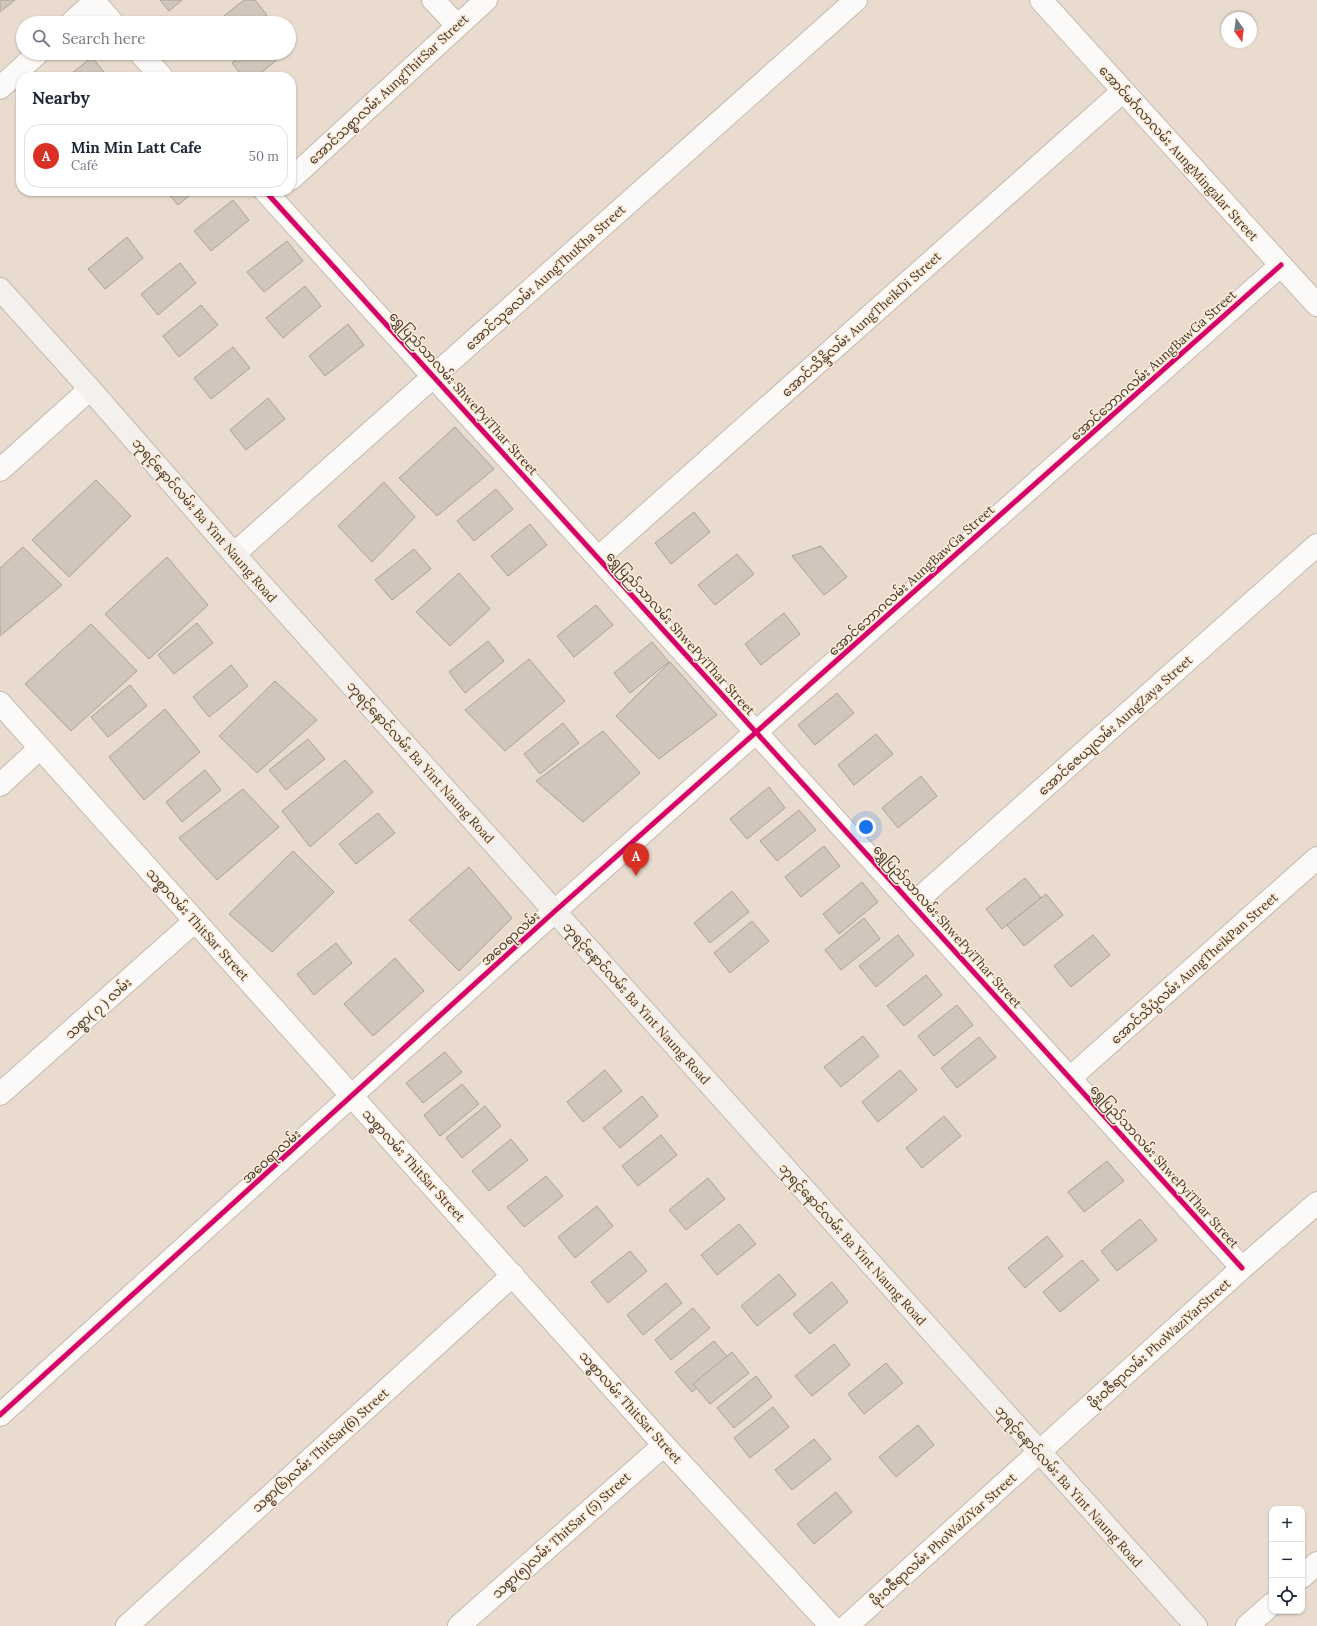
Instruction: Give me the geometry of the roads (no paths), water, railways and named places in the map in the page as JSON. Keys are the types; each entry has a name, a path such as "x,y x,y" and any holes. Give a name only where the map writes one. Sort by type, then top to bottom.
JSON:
{"main road":[{"name":"ဘုရင့်နောင်လမ်း Ba Yint Naung Road","path":"0,289 90,388 234,554 1196,1626"}],"street":[{"path":"433,0 458,26"},
{"name":"အောင်သစ္စာလမ်း AungThitSar Street","path":"296,174 486,0"},
{"name":"အောင်သုခလမ်း AungThuKha Street","path":"234,554 856,0"},
{"name":"အောင်မင်္ဂလာလမ်း AungMingalar Street","path":"1041,0 1317,305"},
{"path":"78,16 93,1 107,16"},
{"path":"17,72 30,60"},
{"path":"146,60 157,72"},
{"path":"0,88 16,73"},
{"name":"အောင်သိန္ဒိလမ်း AungTheikDi Street","path":"598,558 1123,91"},
{"name":"ရွှေပြည်သာလမ်း ShwePyiThar Street","path":"274,196 598,558 1242,1268"},
{"name":"အောင်ဘောဂလမ်း AungBawGa Street","path":"555,912 1281,265"},
{"path":"0,470 90,388"},
{"name":"အောင်ဇေယျလမ်း AungZaya Street","path":"913,904 1317,545"},
{"name":"သစ္စာလမ်း ThitSar Street","path":"0,703 664,1445 831,1626"},
{"path":"0,785 40,748"},
{"name":"အောင်သိပ္ပံလမ်း AungTheikPan Street","path":"1070,1078 1317,858"},
{"name":"အဝေရာလမ်း","path":"0,1415 555,912"},
{"name":"သစ္စာ( ၇ ) လမ်း","path":"0,1094 195,920"},
{"name":"ဖိုးဝဇီရာလမ်း PhoWaziYarStreet","path":"1039,1452 1242,1268 1317,1203"},
{"name":"သစ္စာ(၆)လမ်း ThitSar(6) Street","path":"127,1626 513,1275"},
{"name":"သစ္စာ(၅)လမ်း ThitSar (5) Street","path":"459,1626 664,1445"},
{"name":"ဖိုးဝဇီရာလမ်း PhoWaZiYar Street","path":"847,1626 1039,1452"},
{"path":"1305,1574 1317,1563"},
{"path":"1247,1626 1269,1607"}],"place":[{"name":"Min Min Latt Cafe","path":"636,876"}]}
